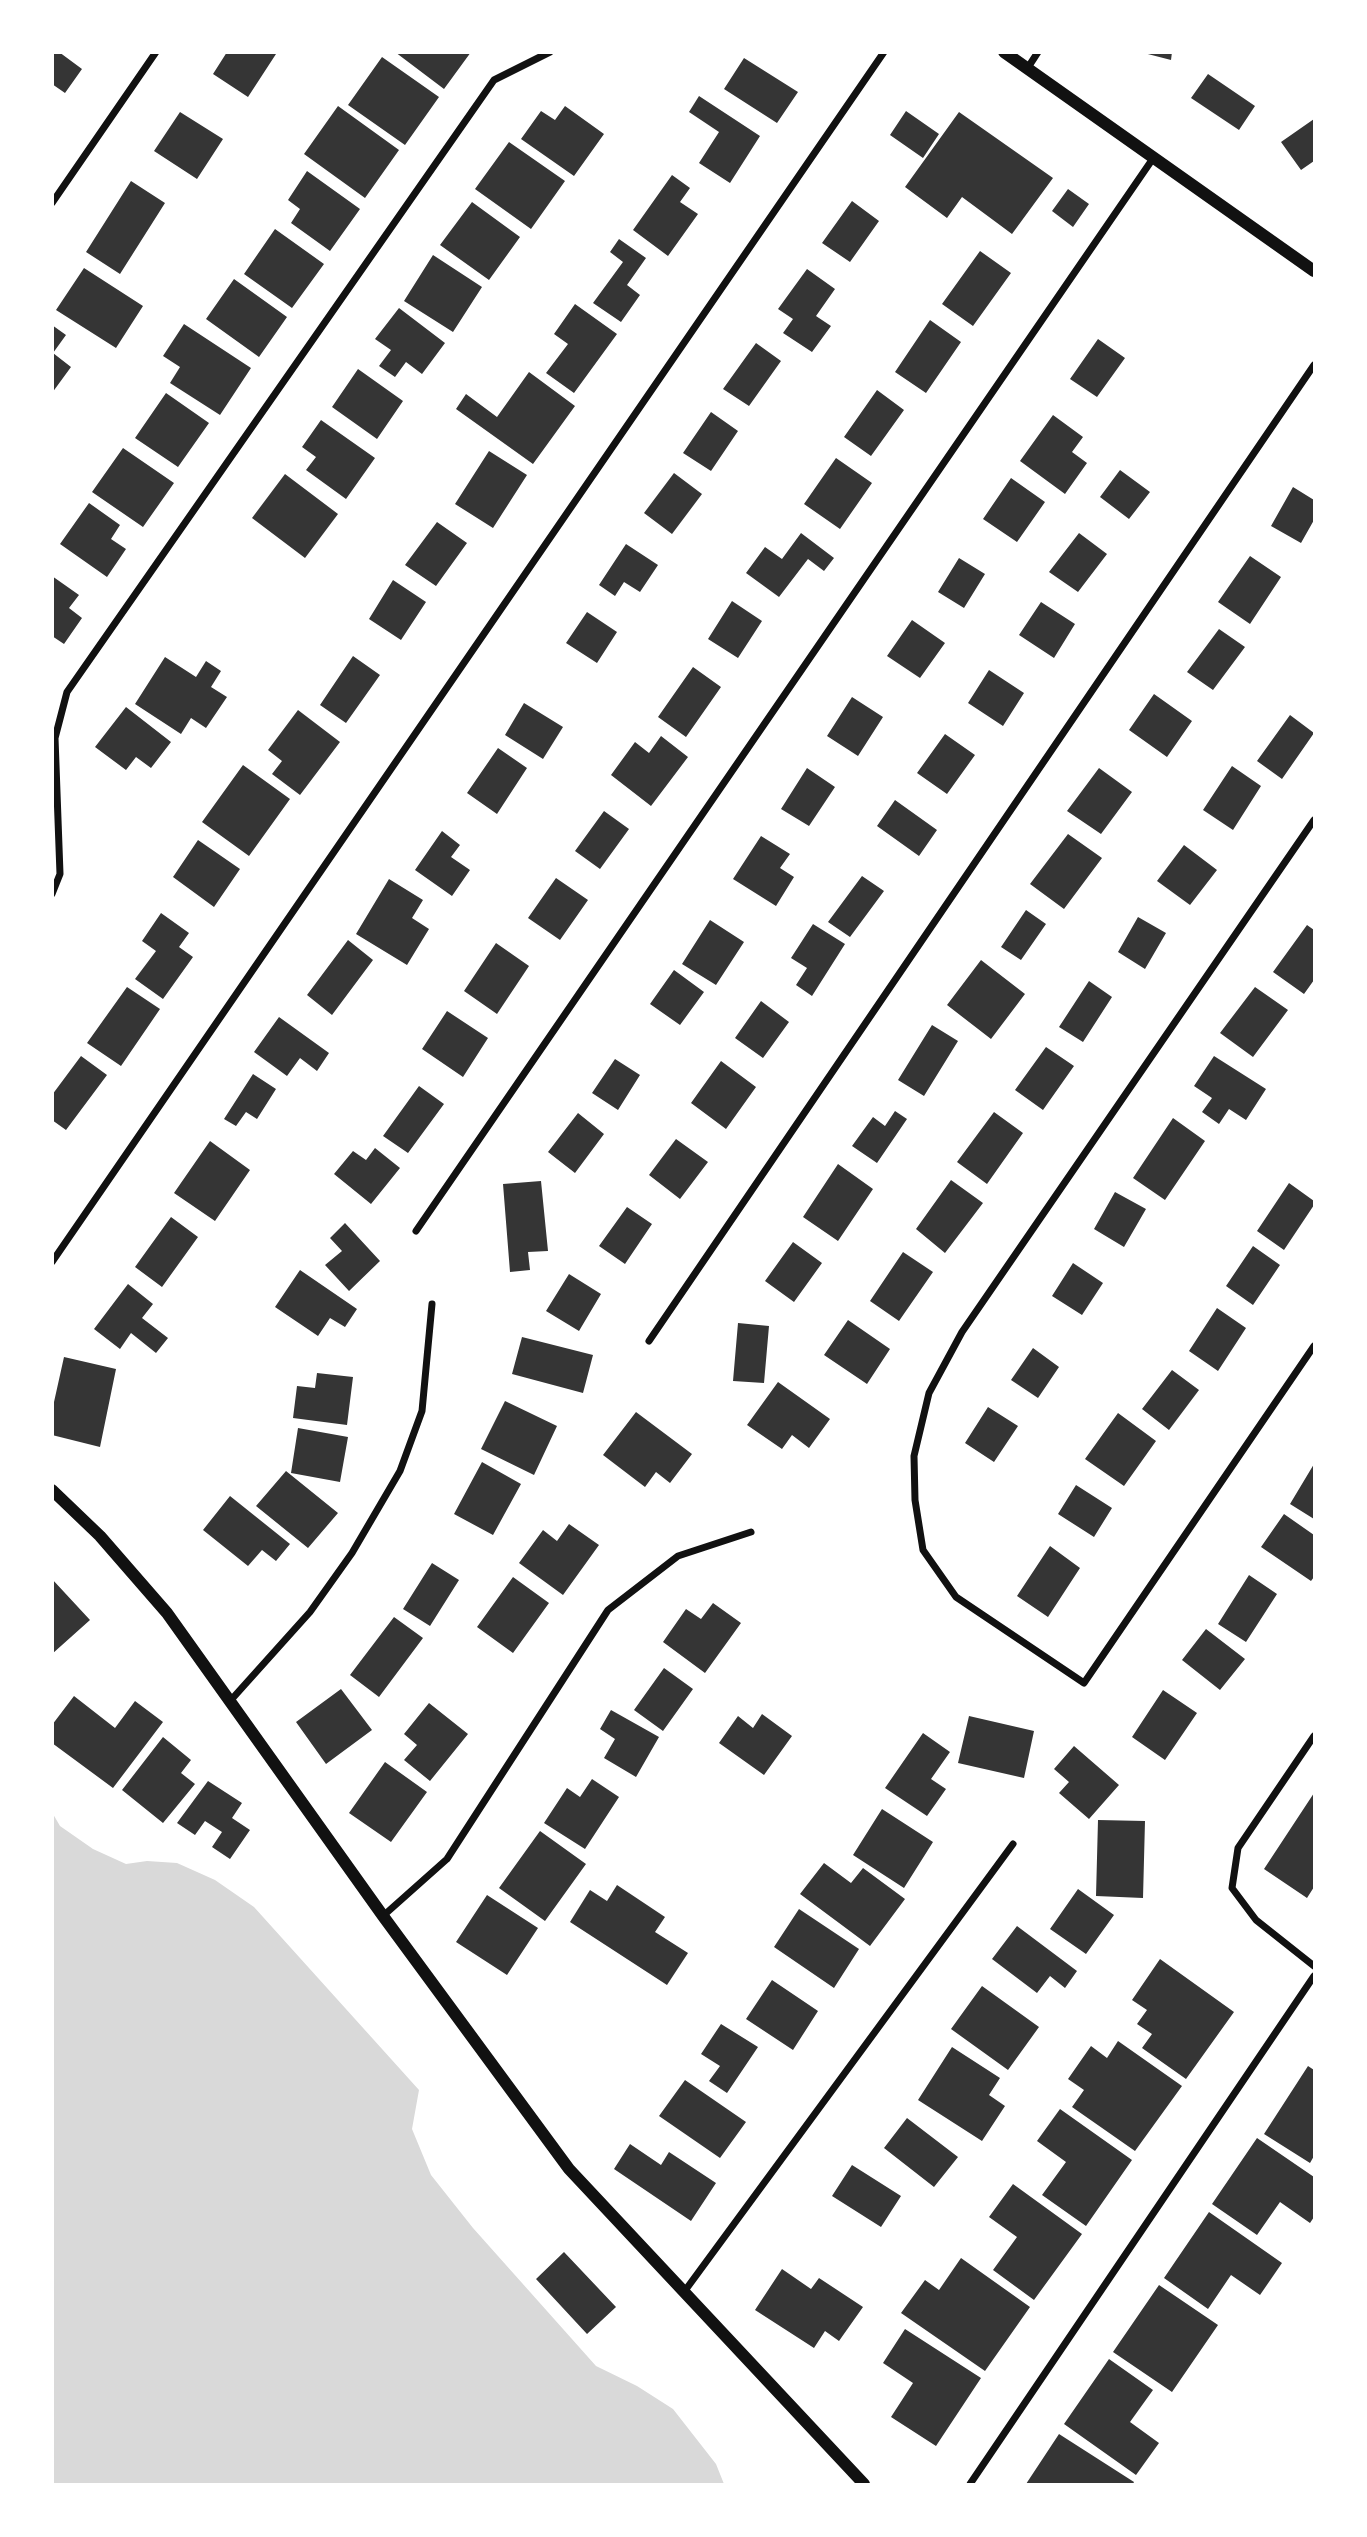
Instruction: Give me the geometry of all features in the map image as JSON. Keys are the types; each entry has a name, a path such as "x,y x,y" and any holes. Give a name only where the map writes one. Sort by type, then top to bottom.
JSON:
{"street":[{"path":"52,202 156,52"},
{"path":"52,894 60,874 55,738 67,692 494,80 550,52"},
{"path":"52,1262 884,52"},
{"path":"1004,52 1314,270"},
{"path":"1027,69 1038,52"},
{"path":"416,1231 1154,157"},
{"path":"649,1341 1314,365"},
{"path":"1314,820 962,1332 929,1393 914,1456 915,1500 923,1550 956,1597 1084,1683 1314,1346"},
{"path":"231,1700 310,1612 352,1553 400,1471 422,1411 432,1304"},
{"path":"52,1490 100,1536 167,1614 383,1916 569,2169 864,2484"},
{"path":"383,1916 447,1859 608,1610 678,1556 751,1532"},
{"path":"1314,1736 1238,1848 1232,1888 1256,1920 1314,1966"},
{"path":"683,2292 1013,1844"},
{"path":"970,2484 1314,1976"}],"shaded area":[{"path":"53,1814 60,1826 93,1849 126,1864 147,1861 177,1863 215,1880 254,1907 419,2090 412,2129 431,2175 473,2228 596,2366 637,2386 673,2409 716,2464 724,2484 53,2484"}],"building":[{"path":"52,52 59,52 82,69 65,93 52,84"},
{"path":"227,52 276,54 248,97 213,74"},
{"path":"395,52 471,52 444,89"},
{"path":"1140,52 1172,52 1171,60"},
{"path":"382,57 439,97 405,145 348,105"},
{"path":"744,58 798,92 777,123 724,89"},
{"path":"1208,74 1255,106 1239,130 1191,98"},
{"path":"699,96 760,136 730,183 699,163 719,132 689,112"},
{"path":"338,106 399,150 365,198 304,154"},
{"path":"565,106 604,134 574,176 521,139 541,111 555,120"},
{"path":"906,111 939,134 923,158 890,135"},
{"path":"180,112 223,139 197,179 154,151"},
{"path":"959,112 1053,178 1012,234 962,197 947,218 905,187"},
{"path":"1314,119 1314,161 1301,170 1281,142"},
{"path":"509,142 565,181 531,229 475,189"},
{"path":"307,171 360,209 330,251 291,223 300,209 288,200"},
{"path":"672,175 690,188 680,202 698,214 668,256 633,230"},
{"path":"131,181 165,203 120,274 86,252"},
{"path":"1068,189 1089,204 1073,227 1052,211"},
{"path":"852,201 879,221 850,262 822,243"},
{"path":"472,202 520,237 489,280 440,245"},
{"path":"275,229 324,264 292,308 244,274"},
{"path":"619,239 646,258 627,285 640,295 621,322 593,303 623,262 610,252"},
{"path":"980,251 1011,273 973,326 942,304"},
{"path":"433,255 482,287 453,332 404,301"},
{"path":"84,268 143,306 116,348 56,310"},
{"path":"807,269 835,289 816,316 831,326 812,352 783,333 793,319 778,309"},
{"path":"234,279 287,317 259,357 206,319"},
{"path":"575,304 617,334 574,393 546,373 568,344 554,334"},
{"path":"399,308 445,343 422,374 406,362 395,377 379,366 391,350 375,339"},
{"path":"930,320 961,342 926,393 895,372"},
{"path":"184,324 251,368 220,415 170,383 180,367 163,356"},
{"path":"52,325 66,335 53,353 71,367 52,393"},
{"path":"1098,339 1125,358 1097,397 1070,379"},
{"path":"756,343 781,361 749,406 723,389"},
{"path":"358,369 403,401 377,439 332,407"},
{"path":"529,372 575,406 533,464 456,409 466,394 497,417"},
{"path":"877,390 904,410 871,456 844,437"},
{"path":"166,393 209,423 178,467 135,438"},
{"path":"711,412 738,431 711,471 683,453"},
{"path":"1053,415 1083,437 1072,452 1087,463 1065,494 1020,461"},
{"path":"321,420 375,458 346,499 306,470 316,457 302,447"},
{"path":"123,448 174,483 143,527 92,492"},
{"path":"489,451 527,475 493,528 455,504"},
{"path":"836,458 872,483 840,529 804,504"},
{"path":"1120,470 1150,492 1129,519 1100,497"},
{"path":"674,473 702,494 672,534 644,513"},
{"path":"285,474 338,514 305,558 252,518"},
{"path":"1011,478 1045,502 1017,542 983,519"},
{"path":"1293,487 1314,500 1314,520 1301,543 1271,526"},
{"path":"89,503 120,525 111,539 126,549 107,577 60,544"},
{"path":"437,522 467,543 436,586 405,565"},
{"path":"801,533 834,558 824,571 808,559 779,597 746,573 765,547 782,559"},
{"path":"1079,533 1107,554 1078,592 1049,572"},
{"path":"626,544 658,565 640,592 624,582 615,596 599,585"},
{"path":"1250,556 1281,577 1250,624 1218,602"},
{"path":"959,558 985,574 964,608 938,592"},
{"path":"52,576 79,595 69,608 82,618 64,644 52,636"},
{"path":"393,580 426,602 401,640 369,619"},
{"path":"732,601 762,621 738,658 708,639"},
{"path":"1041,602 1075,624 1054,658 1019,635"},
{"path":"587,612 617,632 597,663 566,643"},
{"path":"912,620 945,643 920,678 887,656"},
{"path":"1219,629 1245,647 1213,690 1187,672"},
{"path":"353,656 380,675 346,723 320,705"},
{"path":"165,657 196,677 206,661 221,671 211,687 227,697 206,728 191,718 181,734 135,704"},
{"path":"693,667 721,687 686,737 658,717"},
{"path":"989,670 1024,693 1003,726 968,703"},
{"path":"1154,694 1192,721 1167,757 1129,730"},
{"path":"852,697 883,717 858,756 827,736"},
{"path":"524,703 563,727 543,759 505,735"},
{"path":"126,707 171,742 151,768 136,757 126,770 95,747"},
{"path":"298,710 340,742 300,795 272,774 282,761 268,750"},
{"path":"1290,715 1314,733 1282,779 1257,761"},
{"path":"945,734 975,755 947,794 917,773"},
{"path":"661,736 688,757 651,806 611,775 635,742 649,753"},
{"path":"498,748 527,768 497,814 467,793"},
{"path":"243,765 290,799 249,856 202,822"},
{"path":"1232,766 1261,786 1233,830 1203,810"},
{"path":"807,768 835,787 809,826 781,809"},
{"path":"1099,768 1132,792 1101,834 1067,811"},
{"path":"895,800 937,830 919,856 877,826"},
{"path":"604,811 629,829 600,869 575,851"},
{"path":"442,831 460,845 451,857 470,870 452,896 415,870"},
{"path":"1068,834 1102,858 1064,909 1030,884"},
{"path":"761,836 790,854 780,868 794,877 776,906 733,879"},
{"path":"198,840 240,869 214,907 173,877"},
{"path":"1184,845 1217,870 1190,905 1157,881"},
{"path":"862,876 884,891 850,937 828,922"},
{"path":"556,878 588,900 560,940 528,918"},
{"path":"389,879 423,900 412,918 429,929 407,965 356,934"},
{"path":"1026,910 1046,924 1021,960 1001,947"},
{"path":"161,913 189,933 179,947 193,957 163,999 135,979 156,951 142,941"},
{"path":"1138,917 1166,933 1145,969 1118,952"},
{"path":"710,920 744,942 716,985 682,964"},
{"path":"813,924 845,944 812,996 796,985 807,968 791,958"},
{"path":"1307,925 1314,930 1314,980 1304,994 1273,972"},
{"path":"348,940 373,960 332,1015 307,995"},
{"path":"496,943 529,966 497,1014 464,991"},
{"path":"981,960 1025,994 991,1039 947,1005"},
{"path":"674,970 704,992 680,1025 650,1004"},
{"path":"1089,981 1112,997 1083,1042 1059,1027"},
{"path":"127,987 160,1009 121,1066 87,1043"},
{"path":"1255,987 1288,1010 1253,1057 1220,1033"},
{"path":"761,1001 789,1022 763,1058 735,1038"},
{"path":"447,1011 488,1038 463,1077 422,1049"},
{"path":"279,1017 329,1053 317,1071 300,1058 287,1076 254,1052"},
{"path":"932,1025 958,1041 924,1096 898,1080"},
{"path":"1046,1047 1074,1066 1043,1110 1015,1090"},
{"path":"81,1056 107,1075 66,1130 52,1120 52,1095"},
{"path":"1214,1056 1266,1089 1246,1120 1229,1109 1219,1124 1202,1112 1212,1098 1194,1086"},
{"path":"615,1059 640,1075 618,1110 592,1093"},
{"path":"721,1061 756,1087 726,1129 691,1103"},
{"path":"253,1074 276,1089 257,1119 246,1112 236,1126 224,1119"},
{"path":"419,1086 444,1104 408,1153 383,1136"},
{"path":"895,1111 907,1119 877,1163 852,1146 873,1117 885,1126"},
{"path":"994,1112 1023,1133 987,1184 957,1162"},
{"path":"578,1113 604,1134 575,1173 548,1152"},
{"path":"1173,1118 1205,1141 1165,1200 1133,1178"},
{"path":"676,1139 708,1162 680,1199 649,1175"},
{"path":"210,1141 250,1170 215,1221 174,1193"},
{"path":"375,1148 400,1168 371,1204 334,1174 353,1151 366,1160"},
{"path":"838,1164 873,1189 838,1241 803,1217"},
{"path":"951,1180 983,1203 945,1253 916,1229"},
{"path":"541,1181 548,1251 528,1252 530,1270 510,1272 503,1184"},
{"path":"1289,1183 1314,1201 1314,1205 1284,1250 1257,1231"},
{"path":"1115,1192 1146,1209 1124,1247 1094,1229"},
{"path":"627,1207 652,1224 625,1264 599,1246"},
{"path":"171,1217 198,1237 162,1287 135,1267"},
{"path":"345,1223 380,1261 349,1291 325,1265 342,1251 330,1238"},
{"path":"793,1242 822,1263 794,1302 765,1281"},
{"path":"1253,1246 1280,1265 1253,1305 1226,1286"},
{"path":"903,1252 933,1272 899,1321 870,1301"},
{"path":"1073,1263 1103,1283 1082,1315 1052,1296"},
{"path":"300,1270 357,1309 345,1327 330,1318 318,1336 275,1307"},
{"path":"569,1274 601,1294 579,1331 546,1311"},
{"path":"128,1284 153,1304 142,1318 168,1338 156,1353 131,1333 120,1349 94,1329"},
{"path":"1217,1308 1246,1328 1218,1371 1189,1351"},
{"path":"848,1320 890,1349 867,1384 824,1355"},
{"path":"738,1323 769,1326 764,1383 733,1381"},
{"path":"522,1337 593,1355 583,1393 512,1374"},
{"path":"1033,1348 1059,1367 1038,1398 1011,1380"},
{"path":"64,1357 116,1369 100,1447 52,1435 52,1411"},
{"path":"1172,1370 1199,1390 1169,1430 1142,1409"},
{"path":"317,1373 353,1377 347,1425 293,1418 297,1386 315,1388"},
{"path":"778,1382 830,1419 809,1448 792,1435 782,1449 747,1425"},
{"path":"505,1401 557,1426 534,1475 481,1449"},
{"path":"988,1407 1018,1426 994,1462 965,1443"},
{"path":"636,1412 692,1454 670,1483 656,1472 645,1487 603,1455"},
{"path":"1118,1413 1156,1441 1124,1486 1085,1459"},
{"path":"298,1428 348,1437 340,1482 291,1473"},
{"path":"482,1462 521,1484 493,1535 454,1514"},
{"path":"1314,1464 1314,1519 1290,1504"},
{"path":"286,1471 338,1513 308,1548 256,1506"},
{"path":"1076,1485 1112,1508 1094,1537 1058,1514"},
{"path":"230,1496 290,1544 276,1561 262,1550 248,1566 203,1530"},
{"path":"1284,1514 1314,1535 1314,1577 1311,1581 1261,1547"},
{"path":"569,1524 599,1545 563,1595 519,1563 543,1530 557,1541"},
{"path":"1050,1546 1080,1568 1048,1617 1017,1596"},
{"path":"432,1563 459,1580 430,1626 403,1609"},
{"path":"1249,1575 1277,1594 1246,1642 1218,1624"},
{"path":"513,1577 549,1603 513,1653 477,1627"},
{"path":"52,1579 90,1620 52,1654"},
{"path":"713,1603 741,1623 705,1673 663,1642 686,1609 701,1619"},
{"path":"394,1617 423,1638 379,1697 350,1675"},
{"path":"1206,1629 1245,1659 1220,1690 1182,1660"},
{"path":"664,1668 693,1689 663,1731 634,1710"},
{"path":"341,1689 372,1730 326,1764 296,1722"},
{"path":"1163,1690 1197,1713 1165,1760 1132,1737"},
{"path":"74,1696 115,1728 135,1701 163,1722 113,1788 52,1743 52,1725"},
{"path":"429,1703 468,1734 430,1781 404,1760 417,1745 404,1734"},
{"path":"611,1710 659,1737 636,1777 604,1758 615,1739 600,1729"},
{"path":"762,1714 792,1736 764,1775 719,1743 738,1716 753,1728"},
{"path":"969,1716 1034,1731 1024,1778 958,1763"},
{"path":"923,1733 950,1752 931,1779 946,1789 927,1816 885,1788"},
{"path":"163,1737 191,1760 181,1773 195,1784 163,1823 122,1790"},
{"path":"1074,1746 1119,1785 1089,1819 1059,1793 1069,1782 1054,1769"},
{"path":"385,1762 427,1792 391,1842 349,1813"},
{"path":"592,1779 619,1797 585,1849 544,1823 567,1788 580,1797"},
{"path":"208,1781 242,1803 232,1818 250,1830 230,1859 212,1847 222,1832 205,1821 195,1835 177,1823"},
{"path":"1314,1793 1314,1887 1307,1898 1264,1869"},
{"path":"882,1809 933,1842 904,1888 853,1855"},
{"path":"1098,1820 1145,1821 1143,1898 1096,1896"},
{"path":"540,1831 586,1864 545,1921 499,1888"},
{"path":"824,1863 851,1883 863,1868 905,1899 870,1946 800,1894"},
{"path":"617,1885 665,1917 655,1932 688,1953 667,1985 570,1922 590,1890 607,1901"},
{"path":"1078,1889 1114,1915 1086,1954 1050,1929"},
{"path":"487,1895 538,1928 507,1975 456,1942"},
{"path":"799,1909 859,1949 834,1988 774,1947"},
{"path":"1017,1926 1077,1971 1065,1988 1050,1976 1037,1993 992,1959"},
{"path":"1160,1959 1234,2012 1186,2079 1142,2048 1152,2034 1137,2024 1147,2010 1132,2000"},
{"path":"772,1980 818,2011 793,2050 746,2019"},
{"path":"982,1986 1039,2027 1008,2070 951,2029"},
{"path":"721,2024 758,2047 727,2093 709,2081 720,2066 701,2054"},
{"path":"1118,2041 1182,2086 1135,2151 1072,2107 1084,2090 1068,2079 1091,2046 1107,2058"},
{"path":"952,2047 1000,2078 989,2095 1005,2106 982,2141 918,2100"},
{"path":"1308,2066 1314,2070 1314,2156 1310,2163 1264,2134"},
{"path":"685,2080 746,2122 720,2158 659,2116"},
{"path":"1060,2109 1132,2160 1086,2226 1042,2195 1066,2162 1037,2141"},
{"path":"907,2118 958,2157 934,2187 884,2148"},
{"path":"1257,2138 1314,2177 1314,2217 1310,2223 1280,2202 1257,2235 1212,2204"},
{"path":"630,2144 661,2165 669,2152 716,2183 691,2221 614,2169"},
{"path":"852,2165 901,2196 881,2227 832,2196"},
{"path":"1013,2184 1082,2234 1034,2300 993,2270 1017,2237 989,2217"},
{"path":"1209,2212 1282,2263 1260,2295 1231,2275 1208,2309 1164,2278"},
{"path":"564,2252 616,2307 587,2334 536,2279"},
{"path":"961,2258 1030,2307 985,2371 901,2313 925,2280 939,2290"},
{"path":"782,2269 811,2289 819,2278 863,2307 839,2341 825,2331 814,2348 755,2310"},
{"path":"1159,2285 1218,2325 1172,2392 1113,2352"},
{"path":"905,2329 981,2378 936,2446 891,2417 913,2383 883,2363"},
{"path":"1109,2359 1153,2390 1130,2422 1159,2443 1136,2475 1064,2424"},
{"path":"1059,2434 1134,2482 1133,2484 1026,2484"}]}
